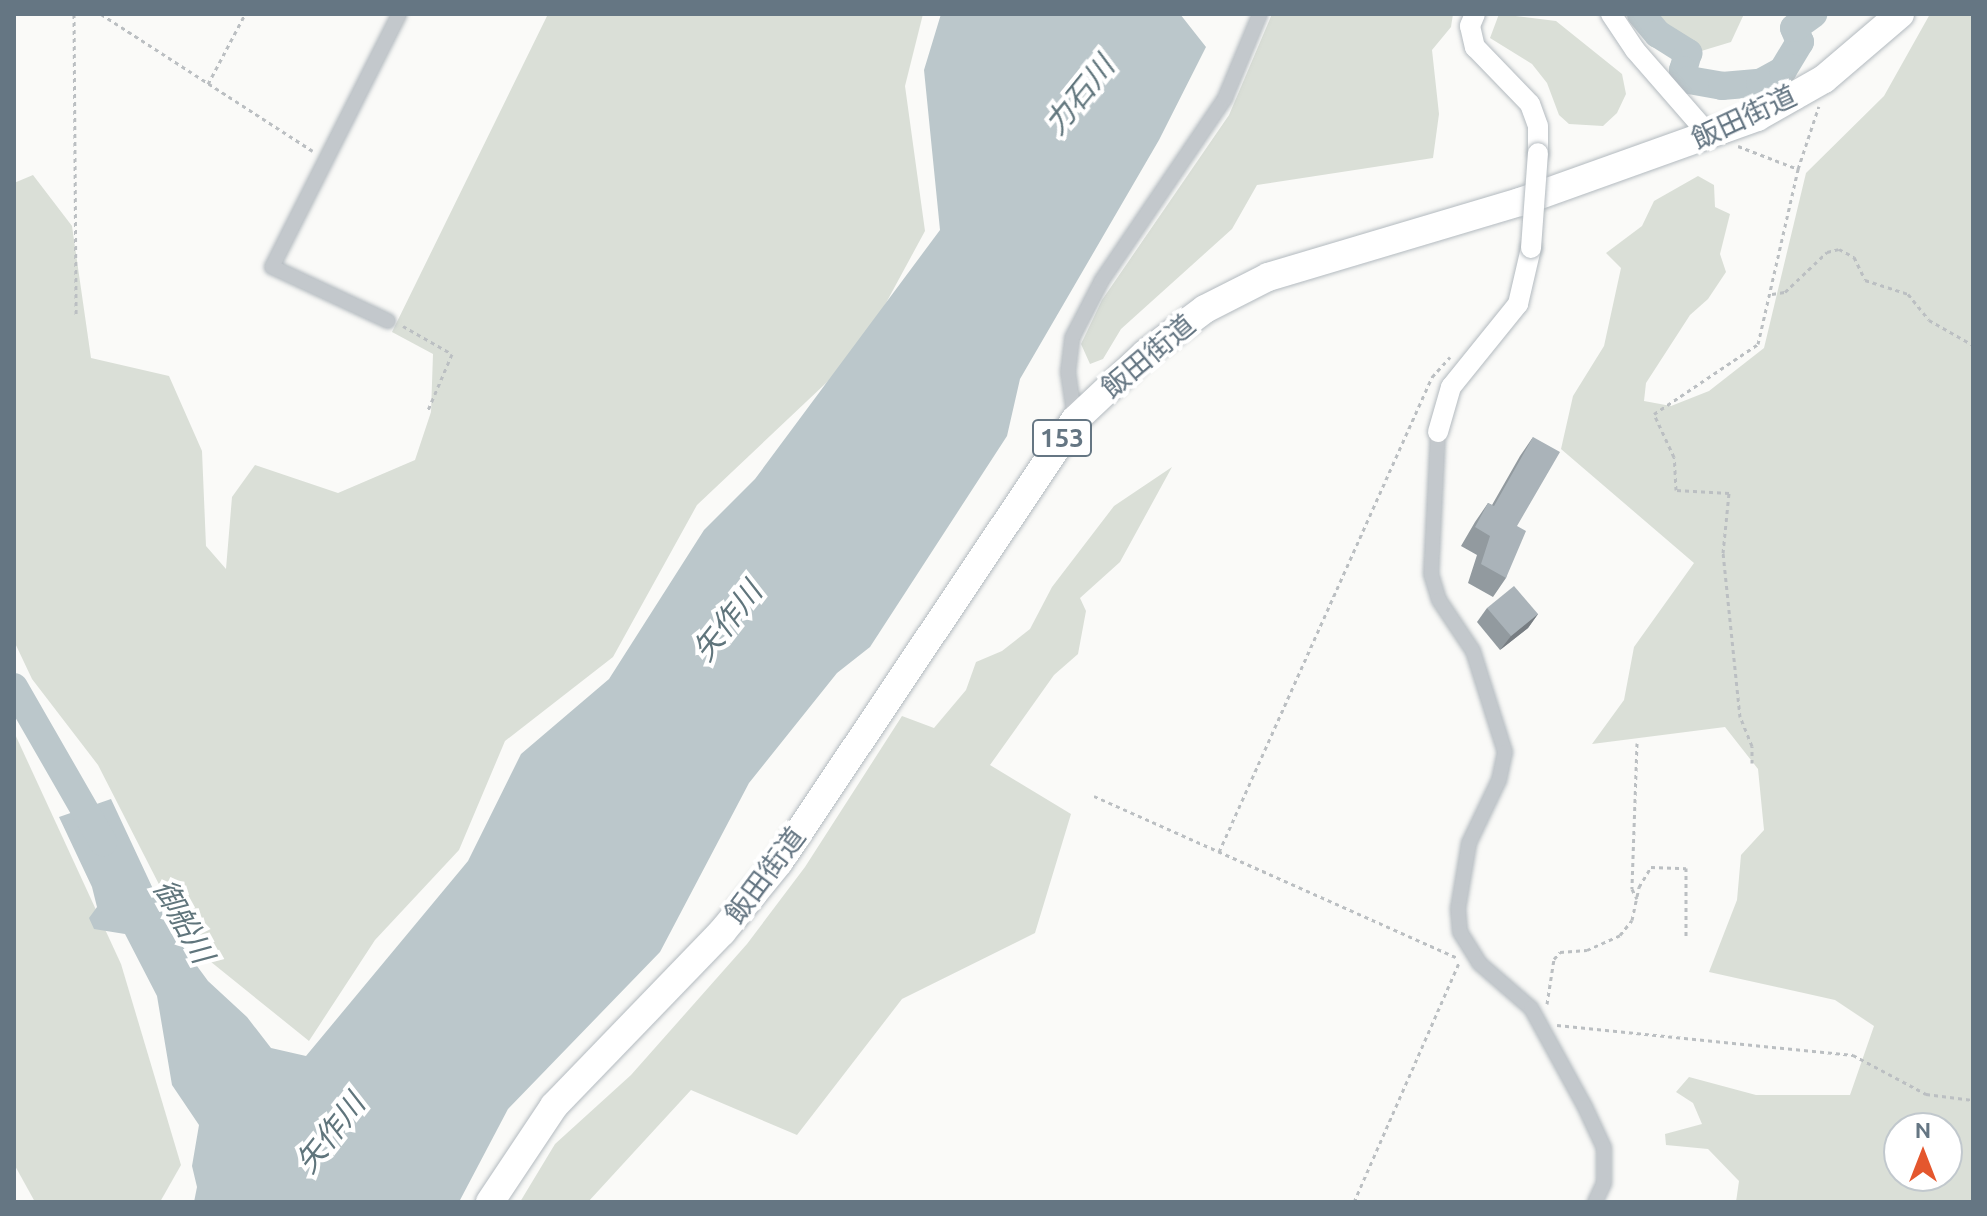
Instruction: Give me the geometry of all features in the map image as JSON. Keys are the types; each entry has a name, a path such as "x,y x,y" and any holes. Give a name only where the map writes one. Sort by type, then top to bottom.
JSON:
{"highway":[{"name":"飯田街道","path":"490,1202 554,1106 722,932 779,862 1075,420 1145,354 1193,318 1268,277 1520,202 1715,135 1824,79 1900,14"}],"street":[{"path":"388,321 272,267 399,14"},
{"path":"1075,420 1068,372 1072,338 1102,280 1225,98 1260,14"},
{"path":"1475,14 1470,26 1475,47 1530,104 1538,126 1538,153 1531,248 1518,304 1451,387 1438,432 1431,574 1439,600 1473,651 1505,752 1499,780 1469,843 1459,897 1460,932 1465,956 1522,999 1541,1027 1604,1148 1604,1183 1595,1202"},
{"path":"1611,14 1635,50 1715,135"}],"path":[{"path":"74,14 76,317"},
{"path":"101,14 326,159"},
{"path":"208,84 245,14"},
{"path":"1752,763 1752,746 1740,717 1723,553 1729,493 1676,490 1674,457 1654,414 1758,344 1772,294 1798,169 1816,123 1824,79"},
{"path":"1715,135 1798,169"},
{"path":"1772,294 1785,292 1827,252 1839,249 1854,257 1865,280 1908,294 1929,320 1973,345"},
{"path":"388,321 450,349 449,368 428,410"},
{"path":"1219,852 1432,377 1458,349 1479,350"},
{"path":"1637,743 1632,889 1637,899"},
{"path":"1094,796 1465,956 1354,1202"},
{"path":"1686,939 1686,868 1651,867 1632,920 1620,935 1587,950 1560,952 1554,959 1541,1027 1853,1055 1909,1087 1958,1100 1973,1100"}],"shaded area":[{"path":"548,14 923,14 905,86 925,231 860,351 697,505 613,657 505,741 459,850 375,940 309,1041 190,945 98,765 32,679 14,641 14,183 33,175 72,226 91,358 169,376 202,451 206,546 226,569 232,497 255,465 338,493 415,460 431,412 433,354 392,332"},
{"path":"1272,14 1453,14 1451,27 1432,50 1439,114 1433,158 1257,185 1232,229 1121,329 1103,359 1090,364 1081,344 1102,300 1229,115"},
{"path":"1499,14 1556,21 1622,74 1626,94 1617,113 1603,126 1569,124 1559,115 1547,83 1532,64 1490,38"},
{"path":"1653,14 1744,14 1731,42 1698,52"},
{"path":"1930,14 1973,14 1973,1202 1736,1202 1739,1181 1708,1149 1666,1145 1665,1134 1702,1124 1693,1103 1676,1092 1689,1077 1756,1095 1850,1095 1874,1026 1835,1000 1709,972 1737,900 1741,855 1764,830 1758,769 1725,727 1592,744 1624,700 1634,647 1694,563 1561,449 1573,396 1604,346 1621,268 1606,253 1642,226 1654,201 1698,176 1714,185 1715,207 1730,214 1720,254 1726,272 1708,299 1690,315 1646,383 1644,401 1671,406 1709,391 1764,348 1806,173 1884,96"},
{"path":"1172,467 1120,562 1080,598 1086,611 1078,654 1054,675 990,765 1071,814 1035,933 902,999 797,1135 691,1090 588,1202 520,1202 555,1144 631,1075 747,944 805,867 902,716 934,728 966,690 976,662 1002,651 1030,629 1052,587 1114,506"},
{"path":"14,732 121,964 181,1165 160,1202 35,1202 14,1164"}],"water":[{"name":"矢作川","path":"941,14 1180,14 1206,47 1159,140 1020,379 1007,436 870,647 837,673 749,783 660,952 508,1109 459,1202 194,1202 197,1187 192,1166 199,1125 172,1085 157,996 125,934 94,929 89,918 97,907 92,887 59,817 111,799 175,936 208,981 247,1017 271,1048 306,1056 468,861 521,754 609,679 704,530 755,479 940,230 924,70"}],"building":[{"path":"1533,437 1560,452 1517,526 1526,531 1506,578 1481,564 1490,536 1475,527 1488,503 1494,506"},
{"path":"1514,586 1538,614 1511,636 1487,608"}],"waterway":[{"name":"力石川","path":"1641,14 1658,34 1688,53 1683,70 1689,80 1722,86 1760,83 1783,70 1800,42 1794,28 1813,14"},
{"name":"御船川","path":"14,687 103,842"}]}
